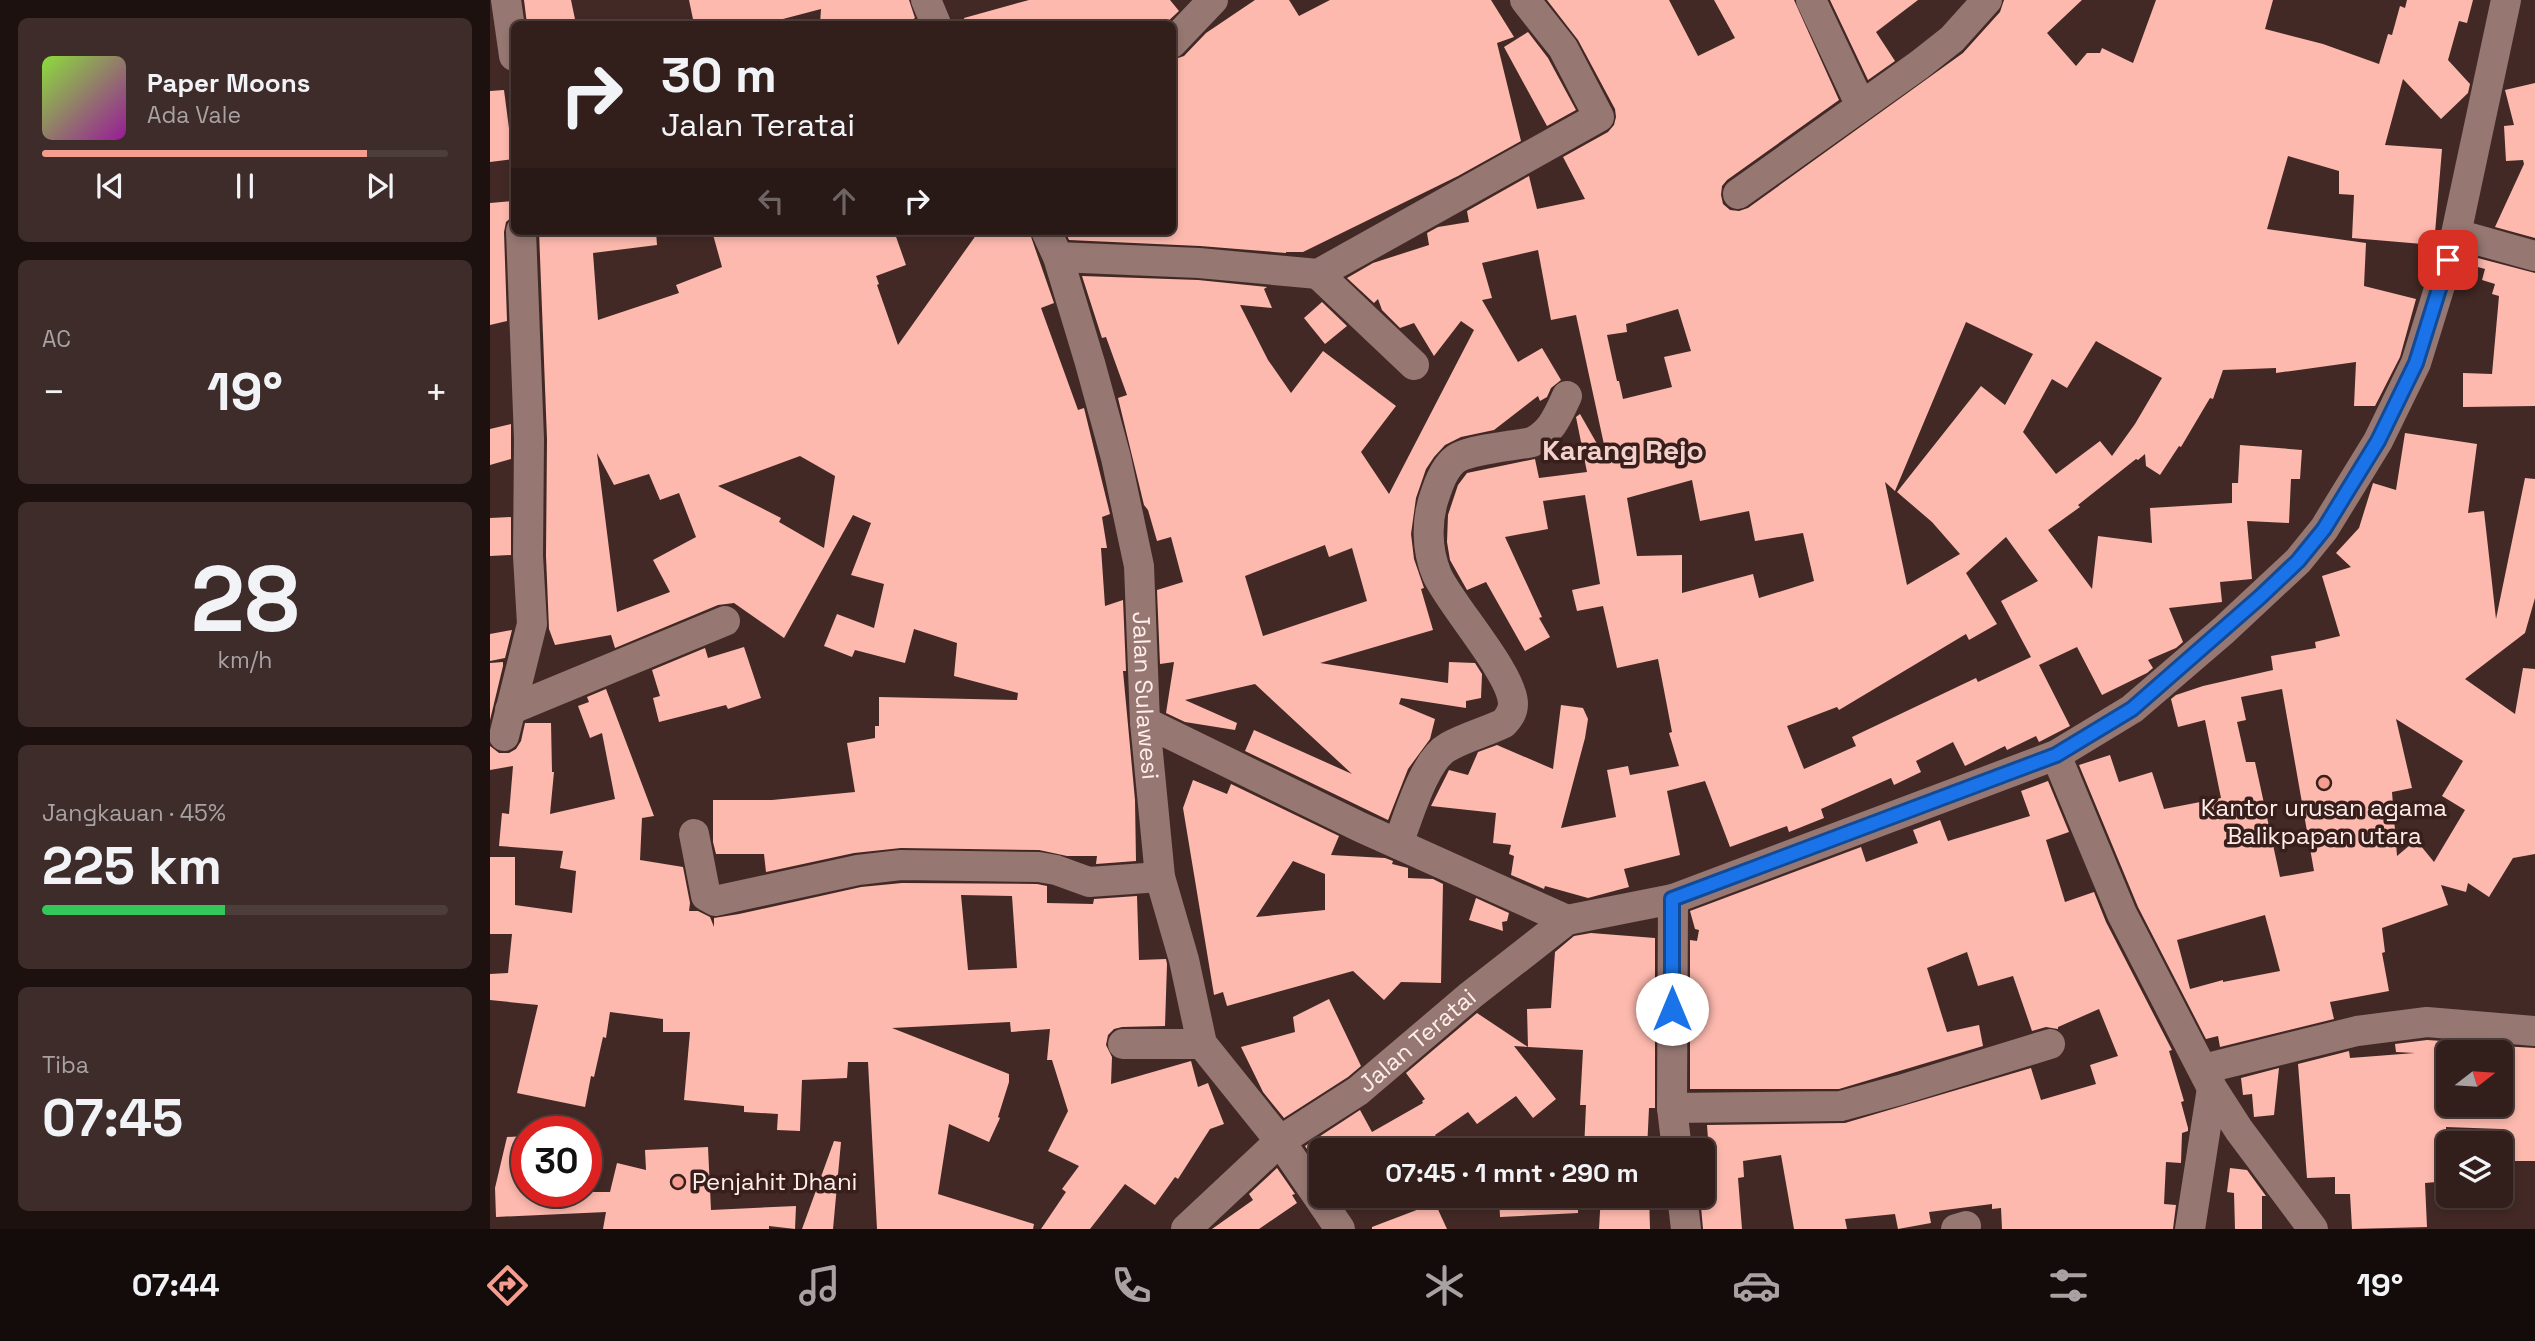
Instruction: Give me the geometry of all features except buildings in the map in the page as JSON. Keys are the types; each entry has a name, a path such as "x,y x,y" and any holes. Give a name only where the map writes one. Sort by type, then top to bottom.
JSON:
{"street":[{"path":"506,0 511,35"},
{"path":"926,0 935,21"},
{"path":"1176,39 1213,0"},
{"path":"1052,244 1199,263 1318,274 1599,117 1563,48 1525,0"},
{"path":"1811,0 1861,106"},
{"path":"1738,194 1952,39 1987,0"},
{"name":"Jalan Teratai","path":"1186,1229 1280,1141 1358,1091 1471,995 1567,920 1672,899 2056,755 2132,709 2260,597 2298,561 2324,529 2378,441 2416,363 2456,234 2505,0"},
{"path":"2456,234 2535,256"},
{"path":"521,235 529,439 528,556 532,624 507,723 725,621"},
{"name":"Jalan Sulawesi","path":"1052,244 1116,458 1139,565 1145,722 1160,877 1184,961 1202,1044 1280,1141 1340,1229"},
{"path":"1318,274 1413,365"},
{"path":"1398,844 1426,773 1437,754 1446,747 1504,723 1510,715 1513,701 1502,674 1437,575 1428,538 1431,504 1437,488 1447,468 1457,458 1532,442 1543,437 1553,425 1567,396"},
{"path":"1145,722 1398,844 1567,920"},
{"path":"2056,755 2122,914 2208,1078 2239,1130 2313,1229"},
{"path":"694,834 706,896 715,901 858,870 901,865 1038,867 1089,883 1160,877"},
{"path":"1672,899 1672,1108 1676,1138"},
{"path":"2208,1078 2357,1031 2427,1023 2535,1031"},
{"path":"1124,1044 1202,1044"},
{"path":"1672,1108 1841,1105 1900,1090 2050,1044"},
{"path":"2190,1229 2208,1078"},
{"path":"1684,1208 1686,1229"}],"place":[{"name":"Kantor urusan agama Balikpapan utara","path":"2324,783"},
{"name":"Penjahit Dhani","path":"678,1182"}],"district":[{"name":"Karang Rejo","path":"1623,450"}],"route":[{"path":"1672,1009 1672,899 2056,755 2132,709 2224,630 2298,561 2324,529 2378,441 2416,363 2448,260"}]}
